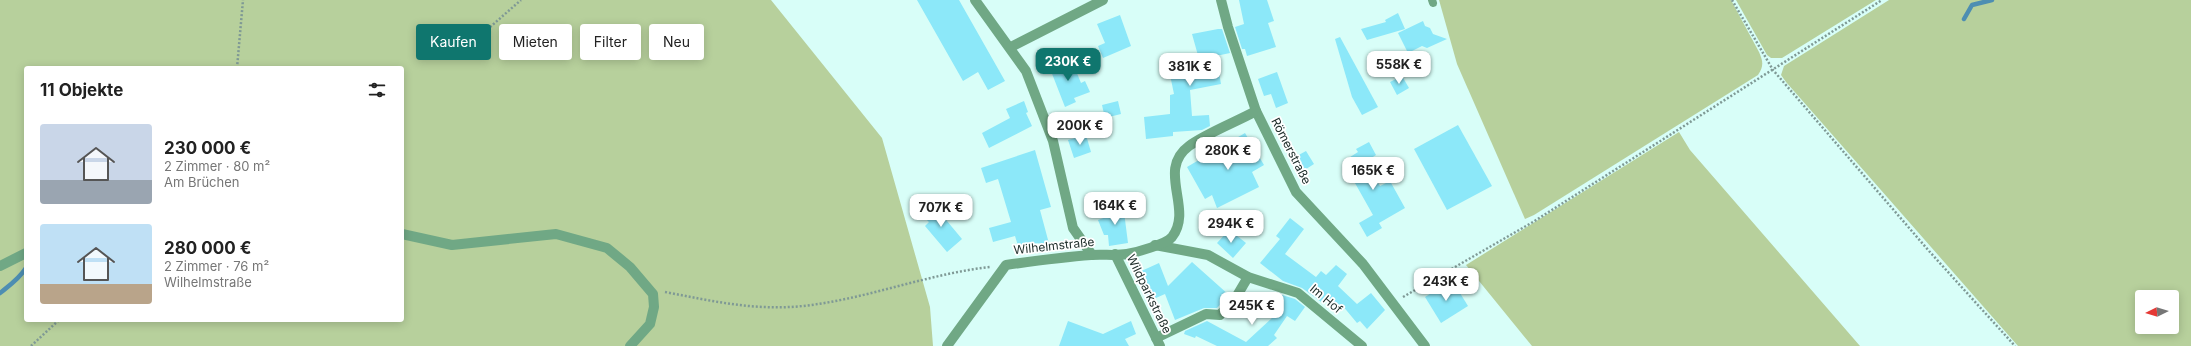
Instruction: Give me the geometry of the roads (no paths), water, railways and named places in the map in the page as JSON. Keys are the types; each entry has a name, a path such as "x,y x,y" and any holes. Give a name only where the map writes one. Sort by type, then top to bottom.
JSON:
{"street":[{"path":"975,0 1011,47 1026,71 1053,140 1073,228 1092,255"},
{"path":"1011,47 1103,0"},
{"name":"Römerstraße","path":"1221,0 1228,27 1256,111 1296,192 1363,264 1425,346"},
{"name":"Wilhelmstraße","path":"947,346 1006,265 1092,255 1126,254 1155,246 1172,238 1178,225 1179,203 1173,176 1176,161 1188,147 1256,111"},
{"path":"404,234 452,245 556,234 607,248 630,267 653,294 654,307 650,324 630,346"},
{"name":"Im Hof","path":"1155,246 1208,255 1248,277 1298,293 1362,346"},
{"path":"0,266 24,254"},
{"name":"Wildparkstraße","path":"1115,254 1158,342"},
{"path":"1158,342 1206,314 1220,315 1235,299 1248,277"}],"waterway":[{"path":"1964,19 1972,5 1992,0"},
{"path":"0,293 17,279 24,271"}]}
